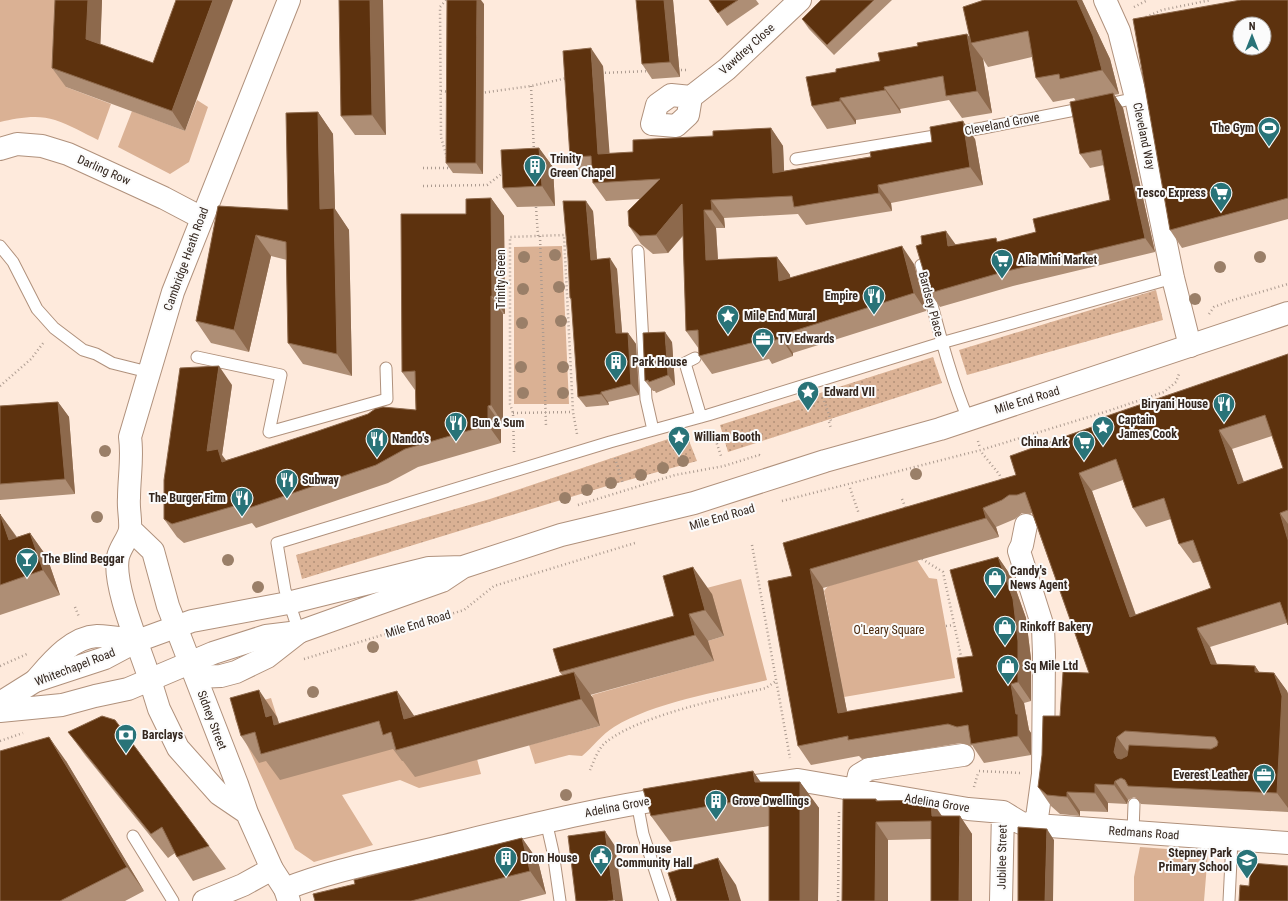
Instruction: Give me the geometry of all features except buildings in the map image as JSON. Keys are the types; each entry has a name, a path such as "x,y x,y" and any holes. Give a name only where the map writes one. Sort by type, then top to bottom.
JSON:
{"main road":[{"name":"Cambridge Heath Road","path":"150,680 126,610 118,576 118,556 130,529 128,513 129,474 132,451 130,437 170,299 289,0"},
{"name":"Vawdrey Close","path":"691,97 726,69 800,0"},
{"name":"Cleveland Way","path":"1105,0 1119,31 1136,98 1173,278 1190,346"},
{"name":"Darling Row","path":"0,149 17,144 23,144 42,146 68,154 164,198 202,218"},
{"name":"Mile End Road","path":"150,680 193,670 213,653 266,636 299,632 442,581 463,567 562,535 694,503 794,471 968,419 1288,313"},
{"path":"1026,525 1022,546 1019,551 1043,627 1044,654 1043,774 1036,825"},
{"path":"130,529 153,551 160,582 175,628"},
{"name":"Mile End Road","path":"175,628 192,621 288,603 428,568 463,567"},
{"name":"Whitechapel Road","path":"0,704 35,681 106,658 137,641 175,628"},
{"name":"Sidney Street","path":"175,628 193,670 247,813 272,869 287,895"},
{"path":"0,711 62,706 95,696 128,689 150,680 159,709 178,748 219,794 247,813"},
{"path":"848,788 860,775 869,769 963,755"},
{"name":"Adelina Grove","path":"737,788 798,780 968,808 1003,812"},
{"name":"Adelina Grove","path":"287,895 322,875 546,821 637,802 699,794"},
{"name":"Redmans Road","path":"1003,812 1021,823 1036,825 1288,843"},
{"name":"Jubilee Street","path":"1001,901 1003,812"},
{"path":"204,901 243,885 272,869"}],"lane":[{"name":"Cleveland Grove","path":"796,159 983,128 1136,98"},
{"path":"0,246 13,262 37,309 54,328 83,350 96,354 112,363 148,372"},
{"path":"638,251 646,399 653,430"},
{"name":"Bardsey Place","path":"920,265 934,309 941,343 957,394 968,419"},
{"path":"299,632 288,603 277,543 941,343 1173,278"},
{"path":"197,357 281,375 269,432 387,399 386,368"},
{"path":"695,358 685,363 700,416"},
{"path":"637,802 643,834 665,901"},
{"path":"1133,832 1134,804"},
{"path":"546,821 553,852 560,901"},
{"path":"133,836 173,901"},
{"path":"1229,901 1232,840"},
{"path":"658,880 673,878"}],"path":[{"path":"423,168 450,168 440,137 440,7 446,0"},
{"path":"1119,31 1162,10 1211,0"},
{"path":"672,70 726,69"},
{"path":"597,74 652,71"},
{"path":"476,93 531,86 569,77"},
{"path":"531,86 534,159"},
{"path":"440,91 454,92"},
{"path":"423,186 487,185 509,169"},
{"path":"536,207 539,236 546,426"},
{"name":"Trinity Green","path":"513,436 513,413 510,404 510,237 564,235 573,412 575,417"},
{"path":"1230,300 1288,284"},
{"path":"0,386 31,359 54,328"},
{"path":"774,503 981,450 1164,392 1176,382 1190,346"},
{"path":"513,413 573,412"},
{"path":"829,422 831,428"},
{"path":"711,426 721,456"},
{"path":"978,441 980,448"},
{"path":"610,442 622,484"},
{"path":"982,453 999,474 1004,485"},
{"path":"562,535 578,505 675,475 724,466 759,455 794,471"},
{"path":"850,488 859,514"},
{"path":"902,499 908,513"},
{"name":"Mile End Road","path":"298,660 464,610 494,586 638,542"},
{"path":"752,546 792,774 798,780"},
{"path":"922,559 943,572 962,663"},
{"path":"946,626 954,625"},
{"path":"590,770 605,743 632,728 682,710 766,688 776,681"},
{"path":"979,771 1043,774"},
{"path":"838,901 848,788"}],"green space":[{"path":"0,0 69,0 66,87 111,104 98,140 66,124 48,118 28,117 0,122"},
{"path":"197,100 208,107 189,162 170,174 118,147 132,111 185,131"},
{"path":"562,246 569,404 514,404 514,247"},
{"path":"1156,290 1163,320 967,375 959,350"},
{"path":"933,357 942,383 728,452 720,425"},
{"path":"686,433 697,461 607,486 302,579 296,555 490,499"},
{"name":"O'Leary Square","path":"917,560 929,578 937,579 955,678 844,697 824,591 828,586"},
{"path":"741,579 767,680 668,704 648,711 630,718 614,727 582,756 569,755 535,764 529,745 600,726 592,695 713,661 708,641 724,636 680,595"},
{"path":"271,698 277,717 274,759 398,748 410,759 477,759 481,774 419,788 400,780 342,795 373,845 314,862 295,849 235,719 246,705"},
{"path":"1140,847 1208,852 1204,901 1134,901 1134,877"}],"place":[{"name":"The Gym","path":"1269,148"},
{"name":"Trinity Green Chapel","path":"535,186"},
{"name":"Tesco Express","path":"1221,212"},
{"name":"Alia Mini Market","path":"1002,280"},
{"name":"Empire","path":"874,316"},
{"name":"Mile End Mural","path":"728,336"},
{"name":"TV Edwards","path":"763,358"},
{"name":"Park House","path":"616,382"},
{"name":"Edward VII","path":"808,412"},
{"name":"Biryani House","path":"1224,424"},
{"name":"Bun & Sum","path":"456,442"},
{"name":"Captain James Cook","path":"1103,446"},
{"name":"William Booth","path":"679,456"},
{"name":"Nando's","path":"377,458"},
{"name":"China Ark","path":"1084,462"},
{"name":"Subway","path":"287,500"},
{"name":"The Burger Firm","path":"242,518"},
{"name":"The Blind Beggar","path":"27,578"},
{"name":"Candy's News Agent","path":"995,598"},
{"name":"Rinkoff Bakery","path":"1005,646"},
{"name":"Sq Mile Ltd","path":"1008,686"},
{"name":"Barclays","path":"126,754"},
{"name":"Everest Leather","path":"1264,794"},
{"name":"Grove Dwellings","path":"716,820"},
{"name":"Dron House Community Hall","path":"601,876"},
{"name":"Dron House","path":"506,878"},
{"name":"Stepney Park Primary School","path":"1247,880"}]}
